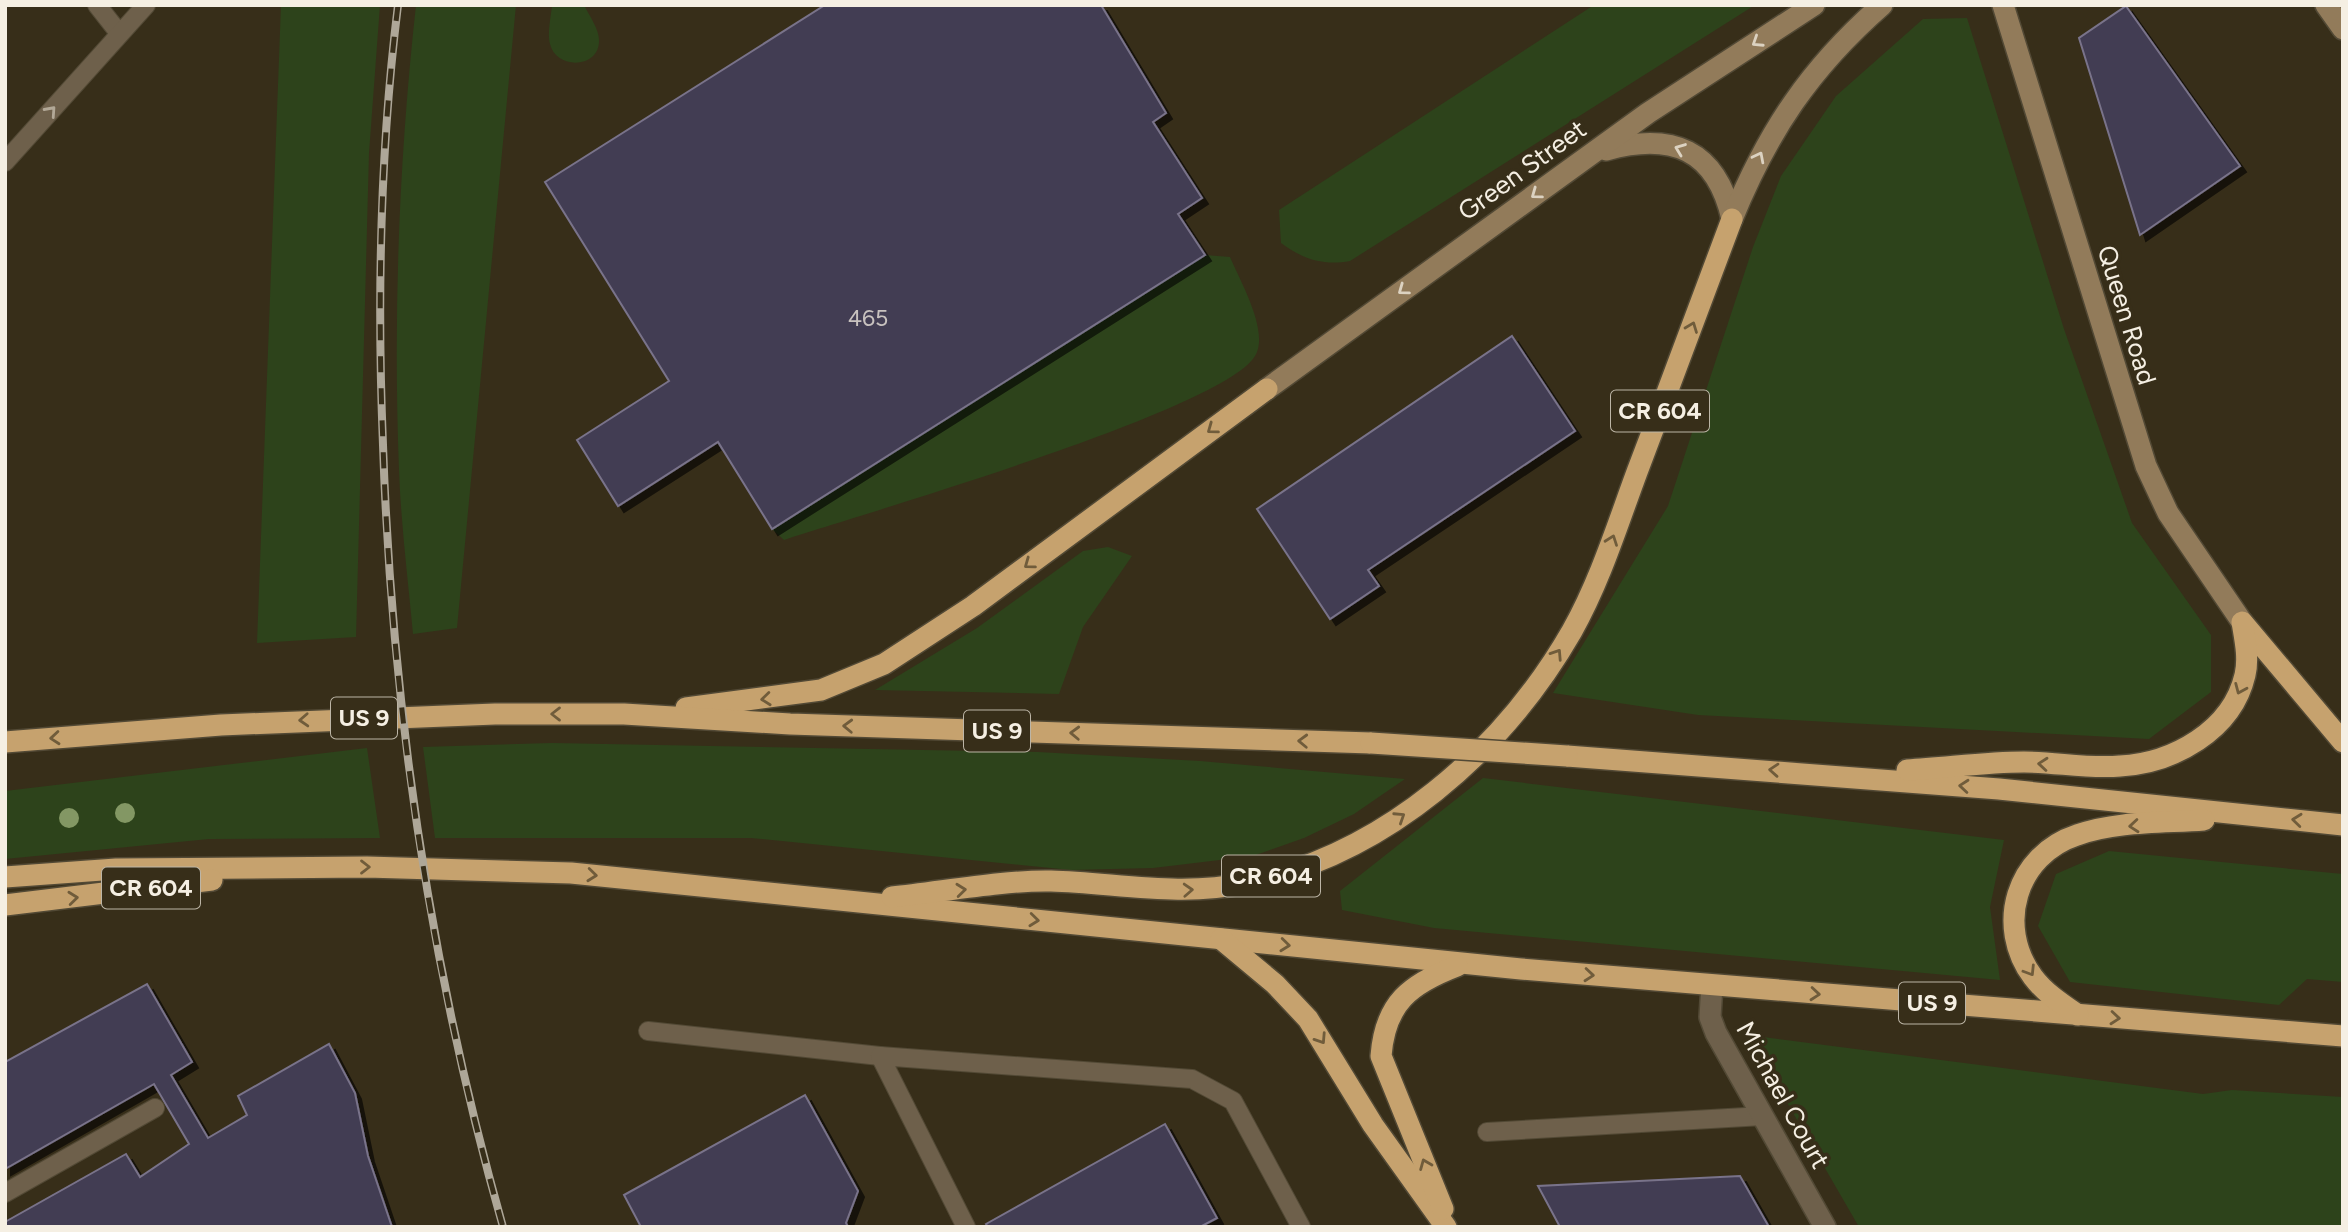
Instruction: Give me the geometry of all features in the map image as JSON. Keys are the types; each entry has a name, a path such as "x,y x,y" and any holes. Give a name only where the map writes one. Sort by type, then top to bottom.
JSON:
{"highway":[{"name":"CR 604","path":"845,901 1049,881 1151,890 1195,890 1247,883 1310,864 1346,849 1413,808 1469,761 1494,735 1538,682 1571,632 1600,574 1732,219"},
{"path":"624,715 791,696 849,681 884,664 964,613 1267,388"},
{"path":"2242,622 2343,742"},
{"path":"1843,775 2025,762 2123,766 2168,755 2212,730 2232,705 2245,674 2247,659 2242,622"},
{"name":"US 9","path":"5,742 339,719 624,715 790,724 1371,743 1843,775 2343,825"},
{"path":"2079,1016 2035,980 2018,947 2013,913 2016,895 2030,866 2059,842 2096,829 2251,815"},
{"name":"CR 604","path":"5,905 297,868"},
{"name":"US 9","path":"5,877 116,869 297,868 571,873 1463,964 2343,1036"},
{"path":"1222,939 1275,984 1308,1019 1373,1125 1448,1227"},
{"path":"1448,1227 1381,1056 1383,1036 1396,1004 1426,977 1463,964"}],"street":[{"name":"Green Street","path":"1267,388 1591,154 1815,5"},
{"name":"CR 604","path":"1732,219 1758,159 1791,102 1835,49 1882,5"},
{"name":"Queen Road","path":"2003,5 2146,466 2168,513 2242,622"},
{"path":"2326,5 2343,29"},
{"path":"1591,154 1641,142 1686,150 1700,158 1720,181 1732,219"},
{"name":"Michael Court","path":"1712,985 1710,1017 1716,1033 1825,1227"}],"lane":[{"path":"97,5 119,33"},
{"path":"5,162 146,5"},
{"path":"648,1031 880,1056 1192,1079 1233,1101 1301,1227"},
{"path":"880,1056 967,1227"},
{"path":"5,1193 155,1108"},
{"path":"1487,1132 1763,1116"}],"green space":[{"path":"281,5 380,5 369,153 356,637 257,643"},
{"path":"416,5 516,5 457,628 413,634 400,491 397,296 405,121"},
{"path":"552,5 584,5 599,36 593,57 577,63 568,62 554,52 549,35"},
{"path":"1594,5 1755,5 1350,261 1331,263 1314,260 1281,243 1279,210"},
{"path":"1967,18 2064,329 2132,523 2211,635 2211,692 2149,739 1698,715 1553,693 1668,506 1753,247 1781,176 1836,96 1923,19"},
{"path":"1205,255 1230,257 1252,306 1259,334 1259,346 1255,356 1229,378 1179,404 1112,431 959,485 784,540 772,529"},
{"path":"1108,547 1132,556 1083,627 1059,694 875,690 977,628 1083,551"},
{"path":"552,743 1038,752 1200,761 1405,779 1354,814 1304,838 1253,856 1153,868 1071,870 751,838 435,838 423,747"},
{"path":"367,748 380,838 209,839 5,859 5,791"},
{"path":"1483,778 2004,840 1990,907 2000,980 1434,928 1342,910 1340,891"},
{"path":"2109,851 2343,874 2343,982 2307,979 2279,1005 2070,982 2038,926 2056,874"},
{"path":"1748,1035 2203,1094 2232,1090 2343,1097 2343,1227 1859,1227"}],"building":[{"path":"825,5 1101,5 1166,113 1153,122 1202,198 1178,214 1205,255 772,529 718,442 618,506 577,440 669,381 545,182"},
{"path":"2126,6 2240,166 2140,235 2079,38"},
{"path":"1512,336 1575,431 1368,570 1379,586 1330,619 1257,509"},
{"path":"147,984 192,1062 171,1075 208,1138 247,1115 238,1096 329,1044 355,1093 368,1156 392,1227 5,1227 5,1222 126,1154 140,1177 189,1144 154,1084 5,1169 5,1062"},
{"path":"805,1095 858,1191 846,1223 848,1227 641,1227 624,1195"},
{"path":"1165,1124 1217,1218 1200,1227 988,1227 986,1224"},
{"path":"1740,1176 1769,1227 1560,1227 1538,1186"}],"railway":[{"path":"398,5 387,114 380,280 383,445 395,644 419,839 435,937 477,1130 503,1227"}]}
